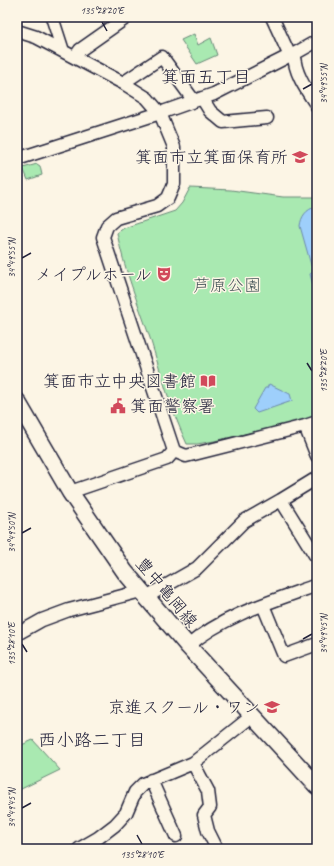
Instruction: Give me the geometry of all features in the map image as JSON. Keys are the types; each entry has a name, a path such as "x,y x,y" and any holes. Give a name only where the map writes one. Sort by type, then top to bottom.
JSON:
{"main road":[{"name":"豊中亀岡線","path":"17,401 70,492 125,572 188,646 252,716 316,781"}],"street":[{"path":"52,17 63,51"},
{"path":"75,57 80,50 127,17"},
{"path":"17,159 214,94 287,56 272,17"},
{"path":"17,31 36,37 75,57 147,98 160,113 174,147 174,184 168,198 157,206 116,218 106,226 103,237 174,451 186,456 317,422"},
{"path":"317,41 294,54 294,62 305,87 317,106"},
{"path":"123,83 162,57 198,99 223,122 267,118"},
{"path":"305,426 317,456"},
{"path":"70,492 167,459 174,451"},
{"path":"17,634 42,620 69,610 144,594 197,568 244,521 317,478"},
{"path":"281,500 315,555 317,554"},
{"path":"188,646 199,636 221,622 317,585"},
{"path":"264,605 284,656 317,644"},
{"path":"83,848 115,825 126,813 135,792 143,784 193,763 252,716"},
{"path":"193,763 208,791 210,807 204,815 208,831 217,849"},
{"path":"151,780 176,836"}],"green space":[{"path":"194,34 198,45 211,38 217,55 197,64 181,40"},
{"path":"37,164 40,166 42,175 28,180 23,168"},
{"name":"芦原公園","path":"190,188 231,190 283,197 317,197 317,418 214,441 187,444 176,418 127,273 117,233 124,228 175,211 182,203"},
{"path":"33,740 60,770 17,791 17,747"}],"water":[{"path":"315,203 317,203 317,300 310,274 313,272 300,226 305,214 312,208 316,207"},
{"path":"269,384 290,394 292,401 257,413 253,409 265,388 267,388"}],"waterway":[{"path":"89,58 105,67"}],"place":[{"name":"箕面市立箕面保育所","path":"300,157"},
{"name":"メイプルホール","path":"164,274"},
{"name":"箕面市立中央図書館","path":"208,381"},
{"name":"箕面警察署","path":"118,406"},
{"name":"京進スクール・ワン","path":"272,707"}],"district":[{"name":"箕面五丁目","path":"206,77"},
{"name":"西小路二丁目","path":"92,740"}]}
